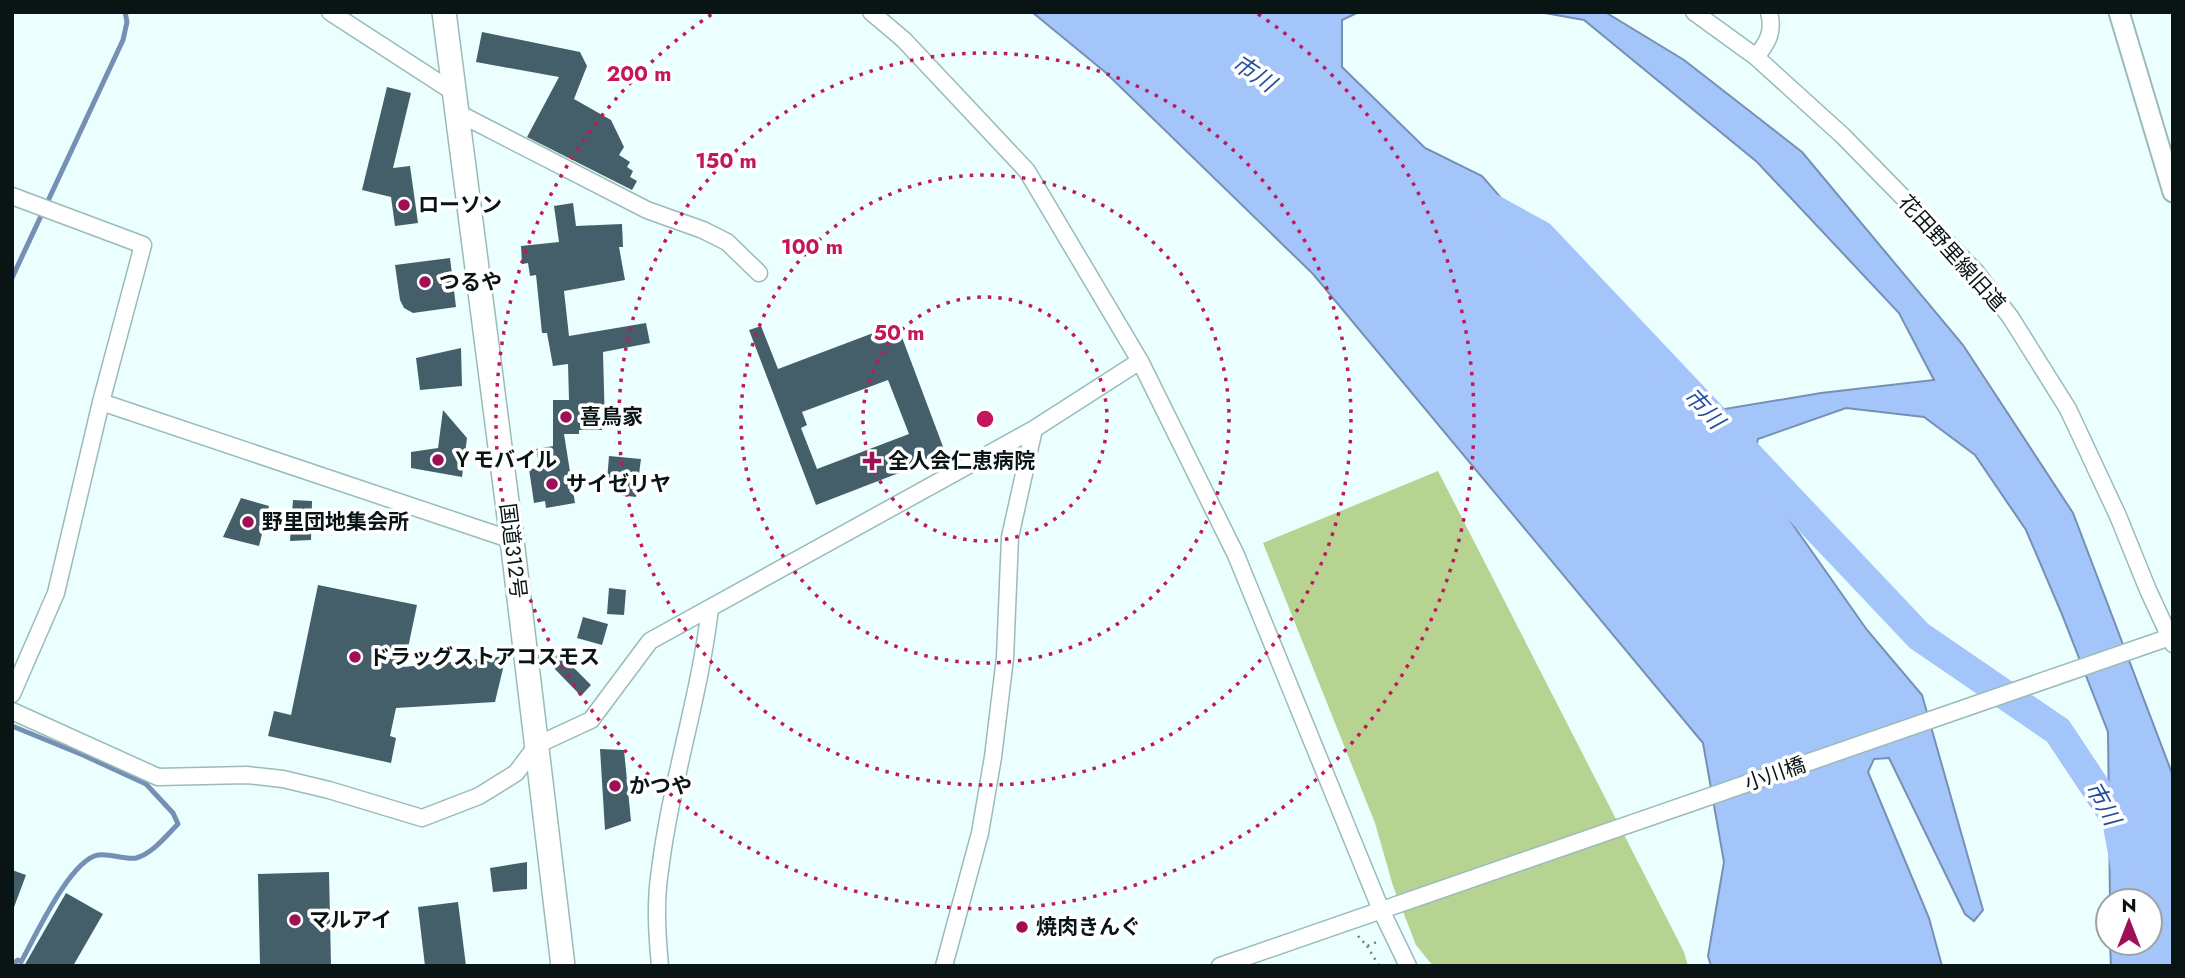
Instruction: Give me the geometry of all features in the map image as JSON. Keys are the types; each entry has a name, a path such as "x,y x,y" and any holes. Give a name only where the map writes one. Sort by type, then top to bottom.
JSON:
{"highway":[{"name":"国道312号","path":"444,12 512,540 563,966"}],"main road":[{"path":"2119,12 2173,192"}],"street":[{"path":"330,12 457,103 647,210 703,230 727,242 759,273"},
{"path":"872,12 904,40 1027,171 1140,361 1236,555 1387,908 1408,966"},
{"name":"花田野里線旧道","path":"1694,12 1756,57 1853,146 1976,272 2011,318 2068,409 2118,516 2168,640"},
{"path":"1756,57 1769,40 1772,23 1769,12"},
{"path":"12,196 143,245 101,402 56,593 12,694"},
{"path":"12,711 158,777 247,775 283,779 422,818 479,796 516,773 537,745 591,720 650,641 1034,429 1140,361"},
{"path":"101,402 512,540"},
{"path":"944,966 981,833 1005,658 1010,537 1034,429"},
{"path":"660,966 657,924 659,872 675,780 705,650 710,608"},
{"name":"小川橋","path":"1220,966 2168,640"}],"path":[{"path":"1358,936 1379,966"},
{"path":"1367,946 1377,942"}],"green space":[{"path":"1438,471 1684,952 1688,966 1433,966 1416,945 1393,886 1375,823 1263,543"}],"water":[{"path":"1032,12 1359,12 1342,20 1342,67 1425,148 1482,176 1641,356 1701,413 1821,393 1934,380 1899,313 1757,162 1584,20 1539,12 1605,12 1684,60 1802,152 1963,345 2073,513 2173,776 2173,966 2111,966 2111,957 2164,957 2164,887 2110,887 2108,732 2026,530 1975,455 1924,417 1846,408 1758,439 1751,465 1867,630 1922,695 1983,910 1974,921 1965,914 1889,758 1874,759 1868,772 1929,918 1942,966 1711,966 1708,956 1724,862 1703,743 1313,274 1105,72"}],"building":[{"path":"482,32 580,52 587,66 574,99 611,120 624,147 619,155 630,162 627,167 633,171 630,177 637,181 632,190 527,137 559,77 476,62"},
{"path":"387,87 411,93 393,168 410,166 418,223 395,226 391,197 362,190"},
{"path":"573,203 576,226 622,224 623,247 619,247 625,280 564,291 569,336 646,323 650,343 603,352 605,427 602,427 602,430 579,430 579,434 564,434 575,503 546,508 545,501 534,503 529,469 539,468 536,449 553,446 553,400 569,400 568,364 553,366 547,333 542,333 536,275 530,276 528,263 522,264 521,246 559,242 554,206"},
{"name":"つるや","path":"450,258 456,307 413,313 404,308 400,300 395,265"},
{"path":"897,324 945,452 915,463 917,466 816,505 749,330 761,326 778,369","holes":["888,380 909,434 817,469 801,428 807,425 802,412"]},
{"path":"461,348 462,386 420,390 416,358"},
{"name":"Ｙモバイル","path":"443,410 467,438 462,477 411,468 411,452 438,448"},
{"path":"609,456 641,459 636,497 620,495 621,482 607,481"},
{"name":"野里団地集会所","path":"241,498 269,506 259,546 223,537"},
{"path":"293,500 312,501 311,540 290,541"},
{"name":"ドラッグストアコスモス","path":"318,585 417,605 404,667 506,656 495,702 396,708 390,736 396,738 391,763 268,736 274,711 291,715"},
{"path":"609,588 626,590 624,615 607,614"},
{"path":"583,617 608,624 602,645 577,638"},
{"path":"559,653 591,685 581,696 549,663"},
{"name":"かつや","path":"600,749 624,750 631,821 605,830"},
{"path":"527,862 527,889 493,892 490,868"},
{"path":"12,870 26,875 13,910 12,909"},
{"name":"マルアイ","path":"329,872 331,966 260,966 258,874"},
{"path":"66,893 103,914 73,966 24,966"},
{"path":"458,902 466,966 425,966 418,907"}],"waterway":[{"path":"12,278 123,40 127,22 125,12"},
{"name":"市川","path":"1492,209 1541,236 1919,636 2058,731 2117,820 2129,887"},
{"path":"12,726 146,784 173,813 178,824 142,856 131,858 98,855 87,860 65,884 21,962 18,960 12,965"}],"place":[{"name":"ローソン","path":"404,205"},
{"name":"つるや","path":"425,282"},
{"name":"喜鳥家","path":"566,417"},
{"name":"Ｙモバイル","path":"438,460"},
{"name":"全人会仁恵病院","path":"872,461"},
{"name":"サイゼリヤ","path":"552,484"},
{"name":"野里団地集会所","path":"248,522"},
{"name":"ドラッグストアコスモス","path":"355,657"},
{"name":"かつや","path":"615,786"},
{"name":"マルアイ","path":"295,920"},
{"name":"焼肉きんぐ","path":"1022,927"}]}
